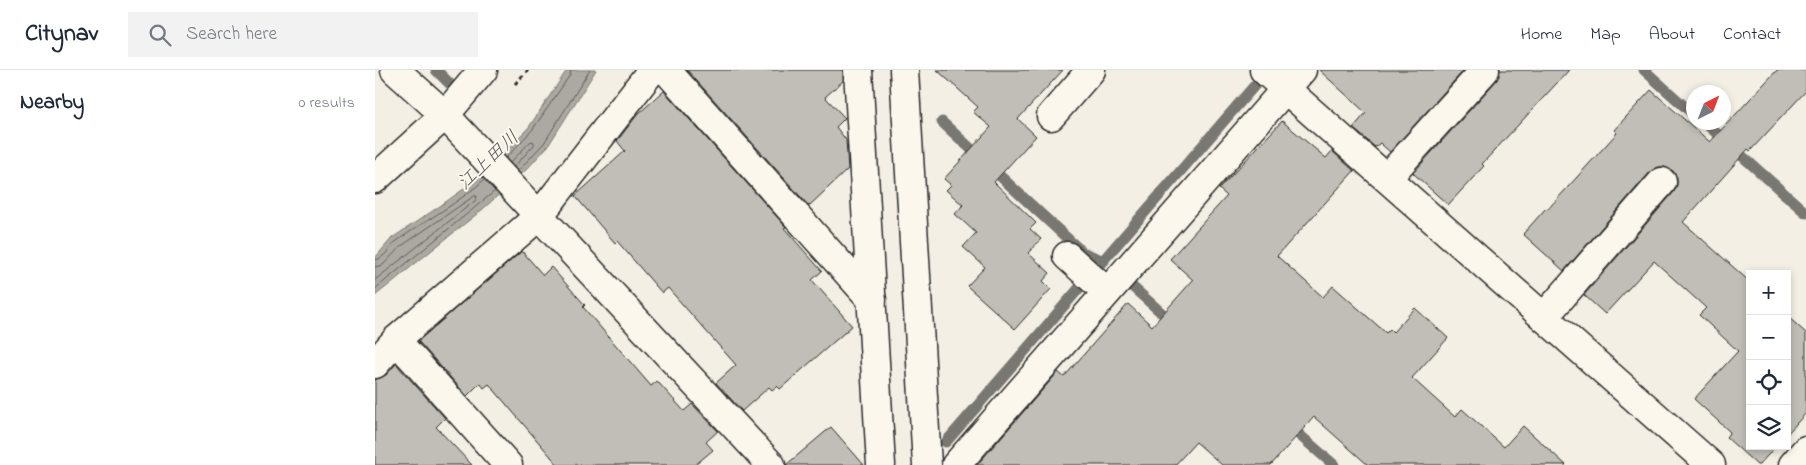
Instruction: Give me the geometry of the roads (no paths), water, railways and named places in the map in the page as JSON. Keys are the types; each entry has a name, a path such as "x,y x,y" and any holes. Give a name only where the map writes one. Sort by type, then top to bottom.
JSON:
{"street":[{"path":"395,70 445,115 465,136 771,465"},
{"path":"375,180 445,115 483,70"},
{"path":"375,364 397,340 539,216 652,70"},
{"path":"667,70 872,300"},
{"path":"858,70 881,465"},
{"path":"905,70 927,465"},
{"path":"1051,116 1091,70"},
{"path":"1265,70 1294,79 1387,178 1711,465"},
{"path":"1387,178 1485,70"},
{"path":"955,465 1088,275 1294,79"},
{"path":"1544,317 1662,182"},
{"path":"397,340 508,465"},
{"path":"1793,465 1806,450"}],"water":[{"path":"567,70 596,70 548,146 527,169 483,209 375,296 375,258 392,238 479,178 529,127"}],"waterway":[{"path":"436,70 449,83"},
{"path":"1644,70 1686,108"},
{"path":"946,442 1255,85"},
{"path":"942,122 1082,252 1104,261"},
{"path":"1713,130 1806,213"},
{"path":"1127,282 1173,323"},
{"path":"1288,425 1334,465"}],"water label":[{"name":"江上田川","path":"489,161"}]}
